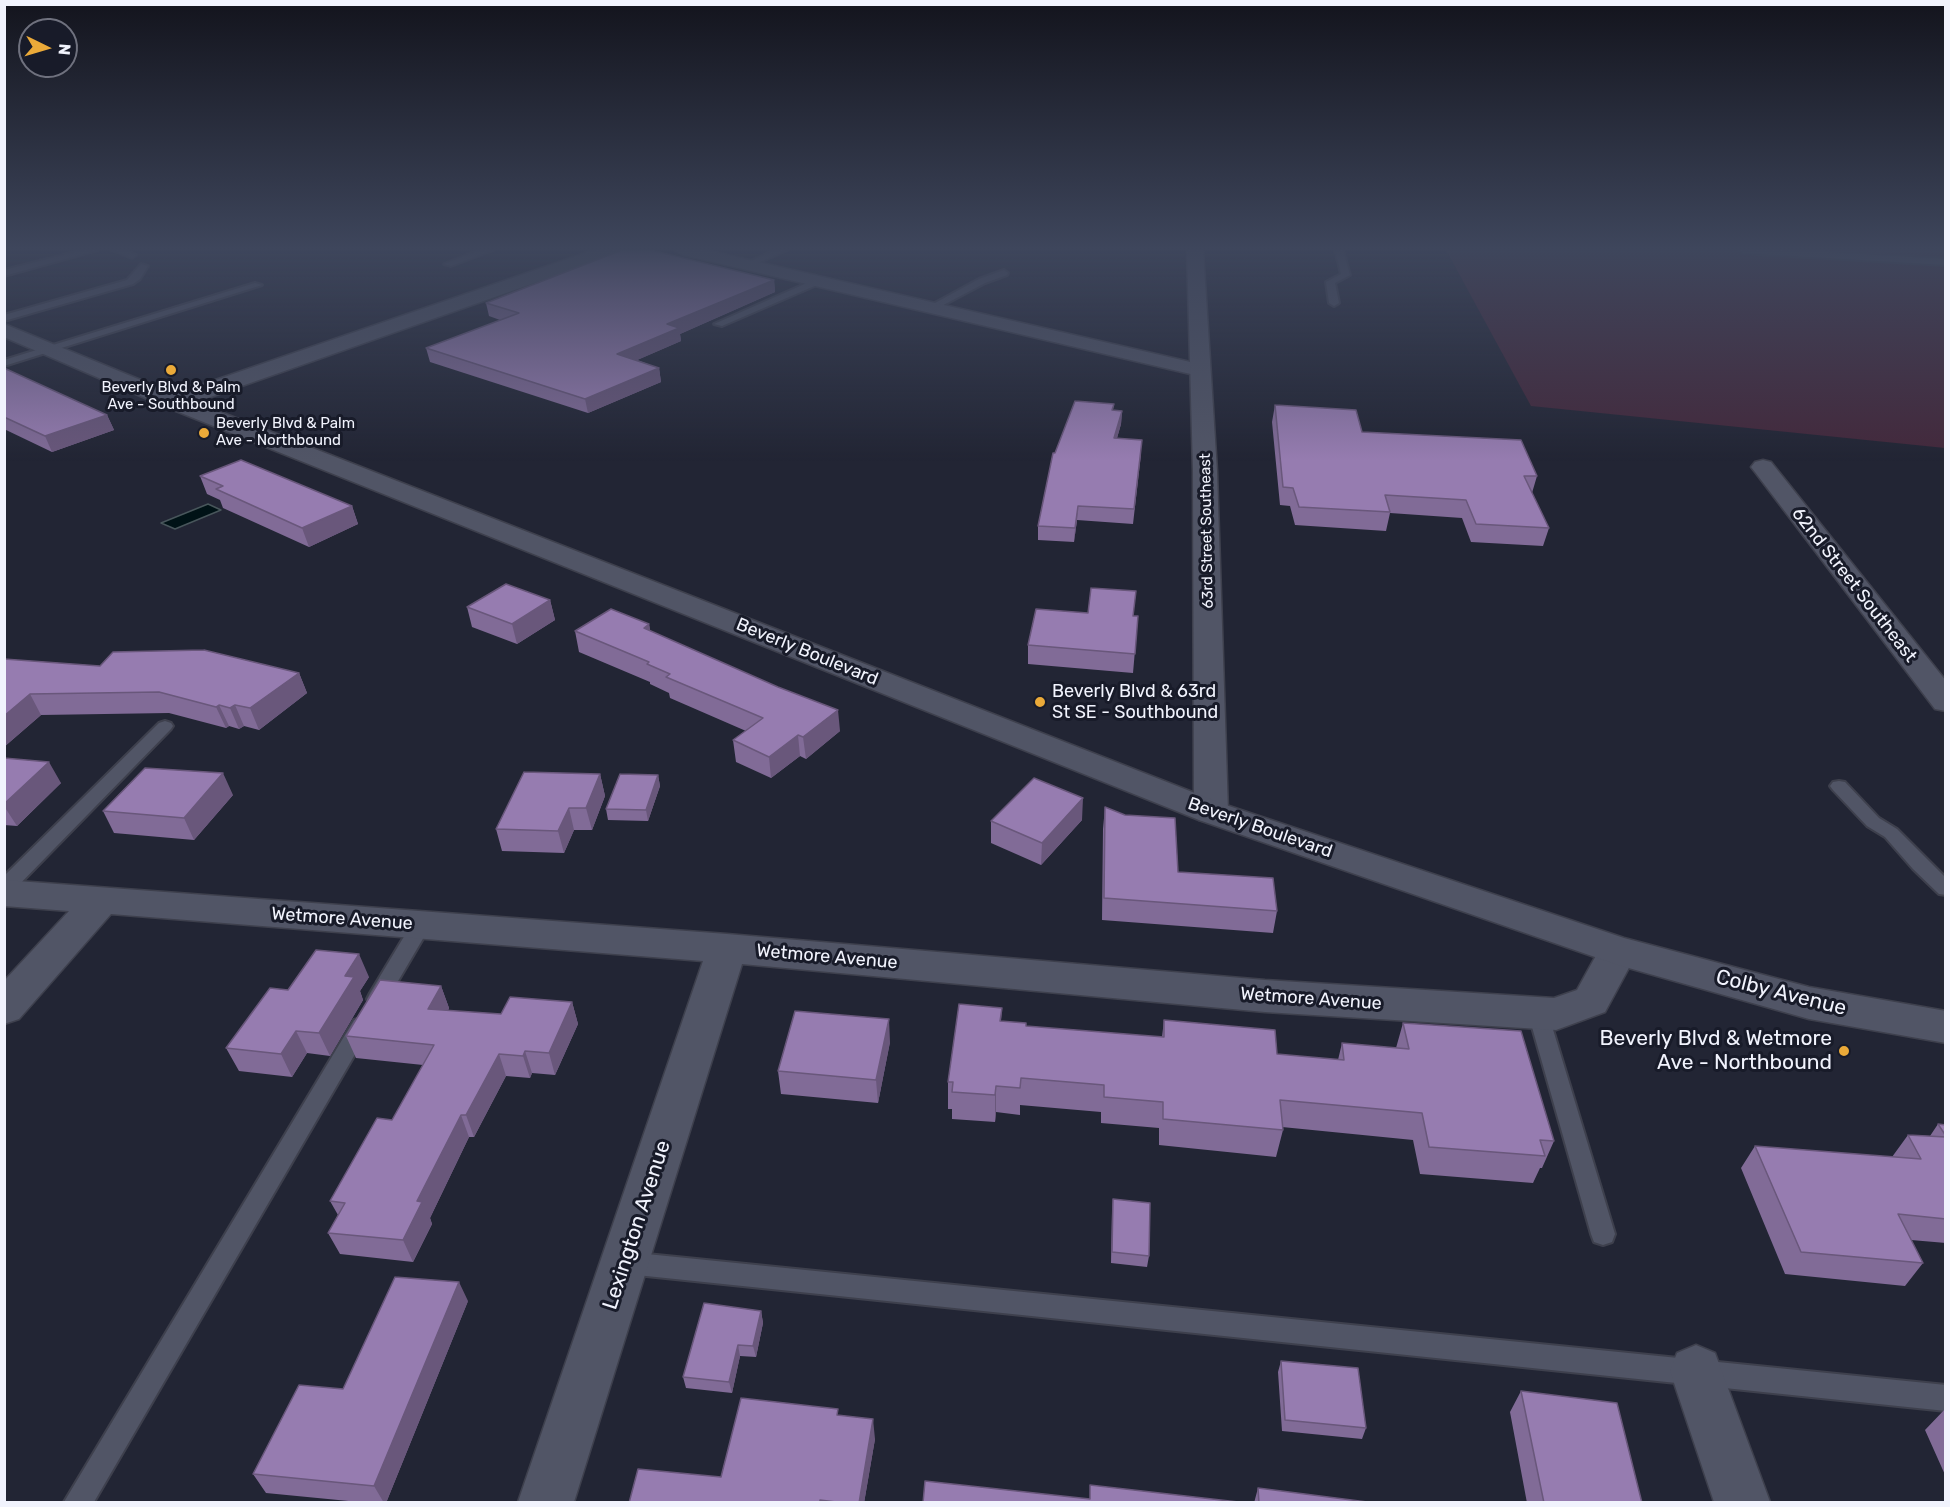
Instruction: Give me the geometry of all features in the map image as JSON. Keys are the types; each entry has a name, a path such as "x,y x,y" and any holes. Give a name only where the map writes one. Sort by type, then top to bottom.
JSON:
{"street":[{"path":"174,402 409,320"},
{"path":"979,320 1199,370"},
{"name":"63rd Street Southeast","path":"1197,320 1206,471 1211,812"},
{"name":"Beverly Boulevard","path":"4,330 174,402 1211,812 1618,951"},
{"name":"62nd Street Southeast","path":"1763,467 1946,702"},
{"name":"Wetmore Avenue","path":"4,893 727,948 1265,996 1556,1014 1590,1000 1618,951"},
{"path":"4,1008 101,901"},
{"name":"Lexington Avenue","path":"546,1503 727,948"},
{"name":"Colby Avenue","path":"1618,951 1809,1003 1946,1027"},
{"path":"1696,1371 1742,1503"}],"lane":[{"path":"4,363 143,320"},
{"path":"719,324 727,320"},
{"path":"4,888 165,726"},
{"path":"1839,786 1873,822 1891,833 1919,865 1946,889"},
{"path":"78,1503 421,925"},
{"path":"1538,1013 1603,1234"},
{"path":"624,1263 1946,1398"}],"shaded area":[{"path":"1484,320 1945,320 1945,448 1531,406"},
{"path":"208,504 221,510 175,529 161,523"}],"building":[{"path":"500,320 676,320 667,324 679,328 617,354 659,368 585,399 426,348"},
{"path":"4,368 107,415 45,436 4,417"},
{"path":"1075,401 1114,404 1112,410 1122,411 1114,438 1142,440 1134,509 1078,506 1075,528 1038,526 1053,453 1055,453"},
{"path":"1275,405 1356,410 1362,432 1521,440 1537,476 1524,476 1549,528 1476,524 1466,500 1385,495 1390,512 1299,507 1293,488 1283,487"},
{"path":"241,460 352,506 302,528 216,489 223,486 200,476"},
{"path":"506,584 550,600 512,624 467,607"},
{"path":"1091,588 1136,591 1133,616 1138,616 1135,654 1028,645 1036,609 1088,613"},
{"path":"611,609 649,624 644,628 778,687 838,710 803,737 798,735 769,757 733,740 763,718 666,677 670,674 647,664 649,662 575,631"},
{"path":"204,650 299,673 250,708 235,705 230,708 219,705 216,707 159,692 30,694 4,716 4,659 100,666 113,652"},
{"path":"4,758 49,762 4,804"},
{"path":"145,768 223,773 184,818 103,811"},
{"path":"524,772 600,774 586,808 569,808 558,831 496,829"},
{"path":"620,774 658,775 646,810 606,809"},
{"path":"1034,778 1083,798 1042,843 991,821"},
{"path":"1105,807 1125,815 1175,818 1178,872 1273,878 1277,911 1104,898"},
{"path":"316,950 359,954 345,976 354,977 319,1033 296,1031 281,1054 226,1048 270,988 288,990"},
{"path":"380,980 441,986 428,1009 501,1014 510,997 572,1002 549,1053 525,1051 523,1056 499,1054 466,1115 461,1115 417,1201 422,1202 403,1240 328,1233 345,1203 330,1201 377,1118 392,1120 434,1045 346,1036"},
{"path":"959,1004 1002,1008 1000,1021 1026,1023 1026,1026 1164,1037 1164,1020 1275,1030 1277,1054 1344,1060 1342,1043 1409,1049 1403,1023 1521,1031 1554,1141 1540,1140 1545,1156 1429,1147 1422,1113 1280,1100 1283,1130 1163,1119 1163,1102 1104,1097 1104,1085 1021,1078 1020,1088 996,1086 995,1095 952,1092 953,1082 948,1082"},
{"path":"795,1011 889,1019 876,1080 778,1071"},
{"path":"1938,1124 1946,1125 1946,1136"},
{"path":"1908,1135 1946,1137 1946,1219 1898,1214 1923,1263 1801,1252 1755,1146 1921,1159"},
{"path":"1113,1199 1150,1203 1149,1256 1112,1252"},
{"path":"395,1277 459,1282 374,1486 253,1474 299,1385 343,1389"},
{"path":"704,1303 761,1311 753,1346 738,1345 729,1382 683,1377"},
{"path":"1281,1361 1358,1368 1366,1428 1285,1420"},
{"path":"1521,1391 1617,1403 1642,1503 1544,1503"},
{"path":"741,1398 838,1409 837,1415 873,1419 859,1503 820,1500 820,1503 629,1503 638,1469 721,1477"},
{"path":"925,1481 1090,1499 1090,1485 1247,1503 923,1503"},
{"path":"1258,1488 1375,1503 1259,1503"}],"place":[{"name":"Beverly Blvd & Palm Ave - Southbound","path":"171,370"},
{"name":"Beverly Blvd & Palm Ave - Northbound","path":"204,433"},
{"name":"Beverly Blvd & 63rd St SE - Southbound","path":"1040,702"},
{"name":"Beverly Blvd & Wetmore Ave - Northbound","path":"1844,1051"}]}
